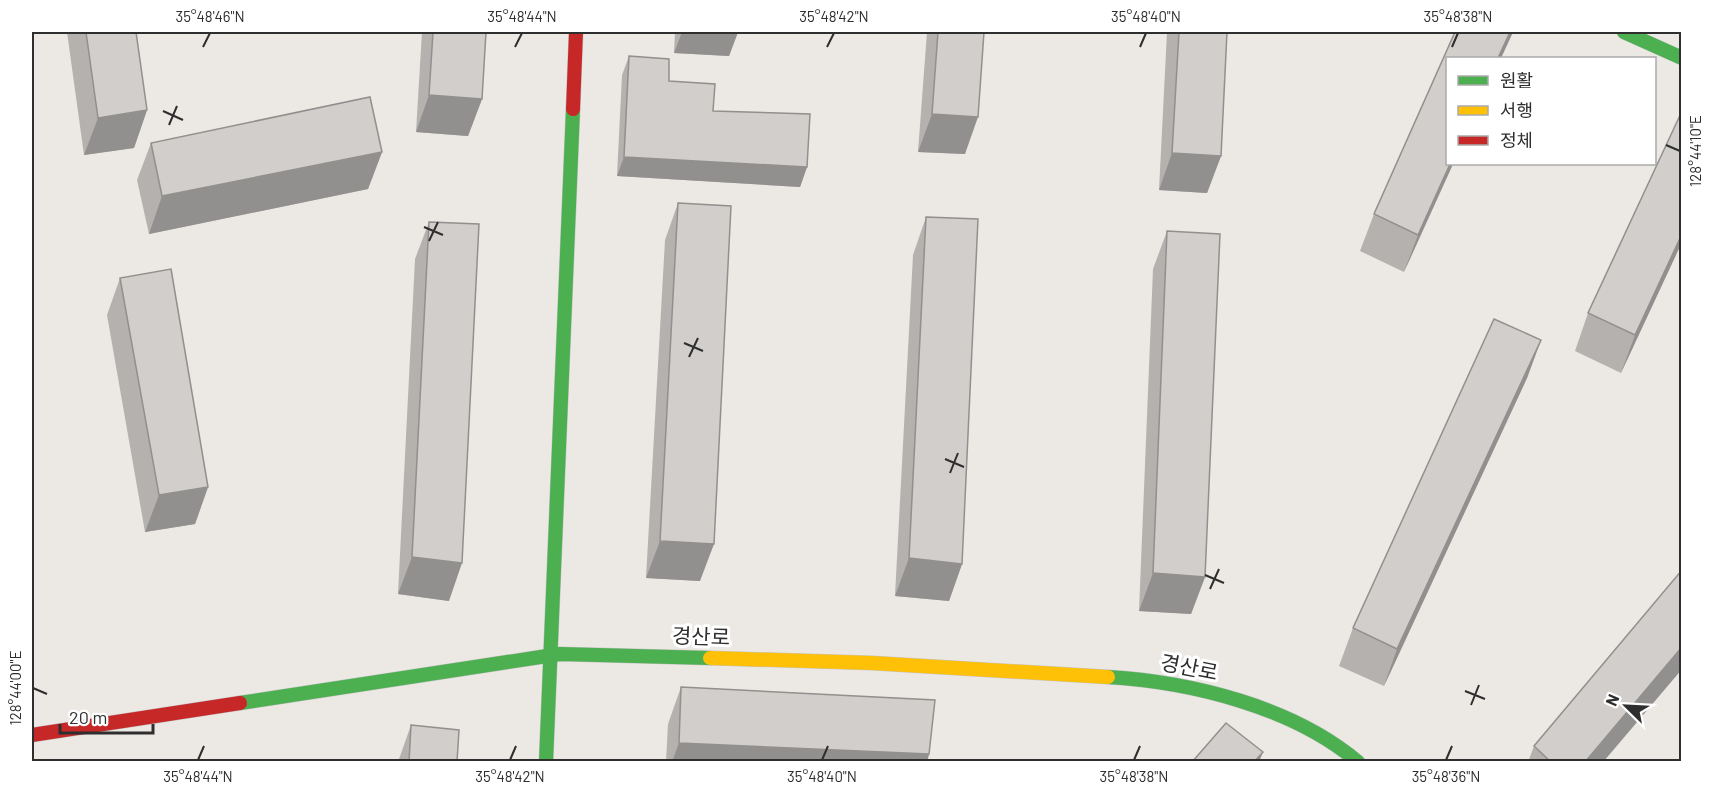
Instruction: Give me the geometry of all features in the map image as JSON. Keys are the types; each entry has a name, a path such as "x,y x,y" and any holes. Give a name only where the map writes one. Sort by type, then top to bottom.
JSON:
{"street":[{"path":"546,762 576,32"},
{"path":"1624,32 1682,58"},
{"name":"경산로","path":"32,735 560,654 861,663 1123,678 1179,685 1262,708 1296,723 1344,750 1358,762"}],"building":[{"path":"86,32 136,32 147,110 98,118"},
{"path":"433,32 486,32 482,99 429,95"},
{"path":"938,32 984,32 978,117 932,114"},
{"path":"1179,32 1227,32 1221,156 1172,153"},
{"path":"1455,32 1510,32 1498,57 1446,57 1446,165 1450,165 1418,235 1374,214"},
{"path":"629,56 669,59 669,81 715,84 713,111 810,114 807,167 624,157"},
{"path":"370,97 382,152 162,196 151,143"},
{"path":"1682,111 1682,234 1635,335 1588,313"},
{"path":"678,203 731,206 714,544 660,541"},
{"path":"926,217 978,219 962,564 909,558"},
{"path":"429,222 479,224 462,563 412,557"},
{"path":"1167,231 1220,234 1205,577 1153,573"},
{"path":"171,269 208,487 159,495 120,278"},
{"path":"1494,319 1541,340 1397,649 1353,628"},
{"path":"1682,570 1682,647 1585,762 1551,762 1534,746"},
{"path":"681,687 935,700 929,754 679,743"},
{"path":"1226,723 1263,752 1254,762 1192,762"},
{"path":"411,725 459,730 457,762 409,762"}],"traffic: fast":[{"path":"1624,32 1682,58"},
{"path":"546,762 573,109"},
{"path":"240,703 560,654 710,658"},
{"path":"1108,677 1173,685 1240,701 1303,726 1358,762"}],"traffic: slow":[{"path":"710,658 872,663 1108,677"}],"traffic: jam":[{"path":"573,109 576,32"},
{"path":"32,735 240,703"}]}
